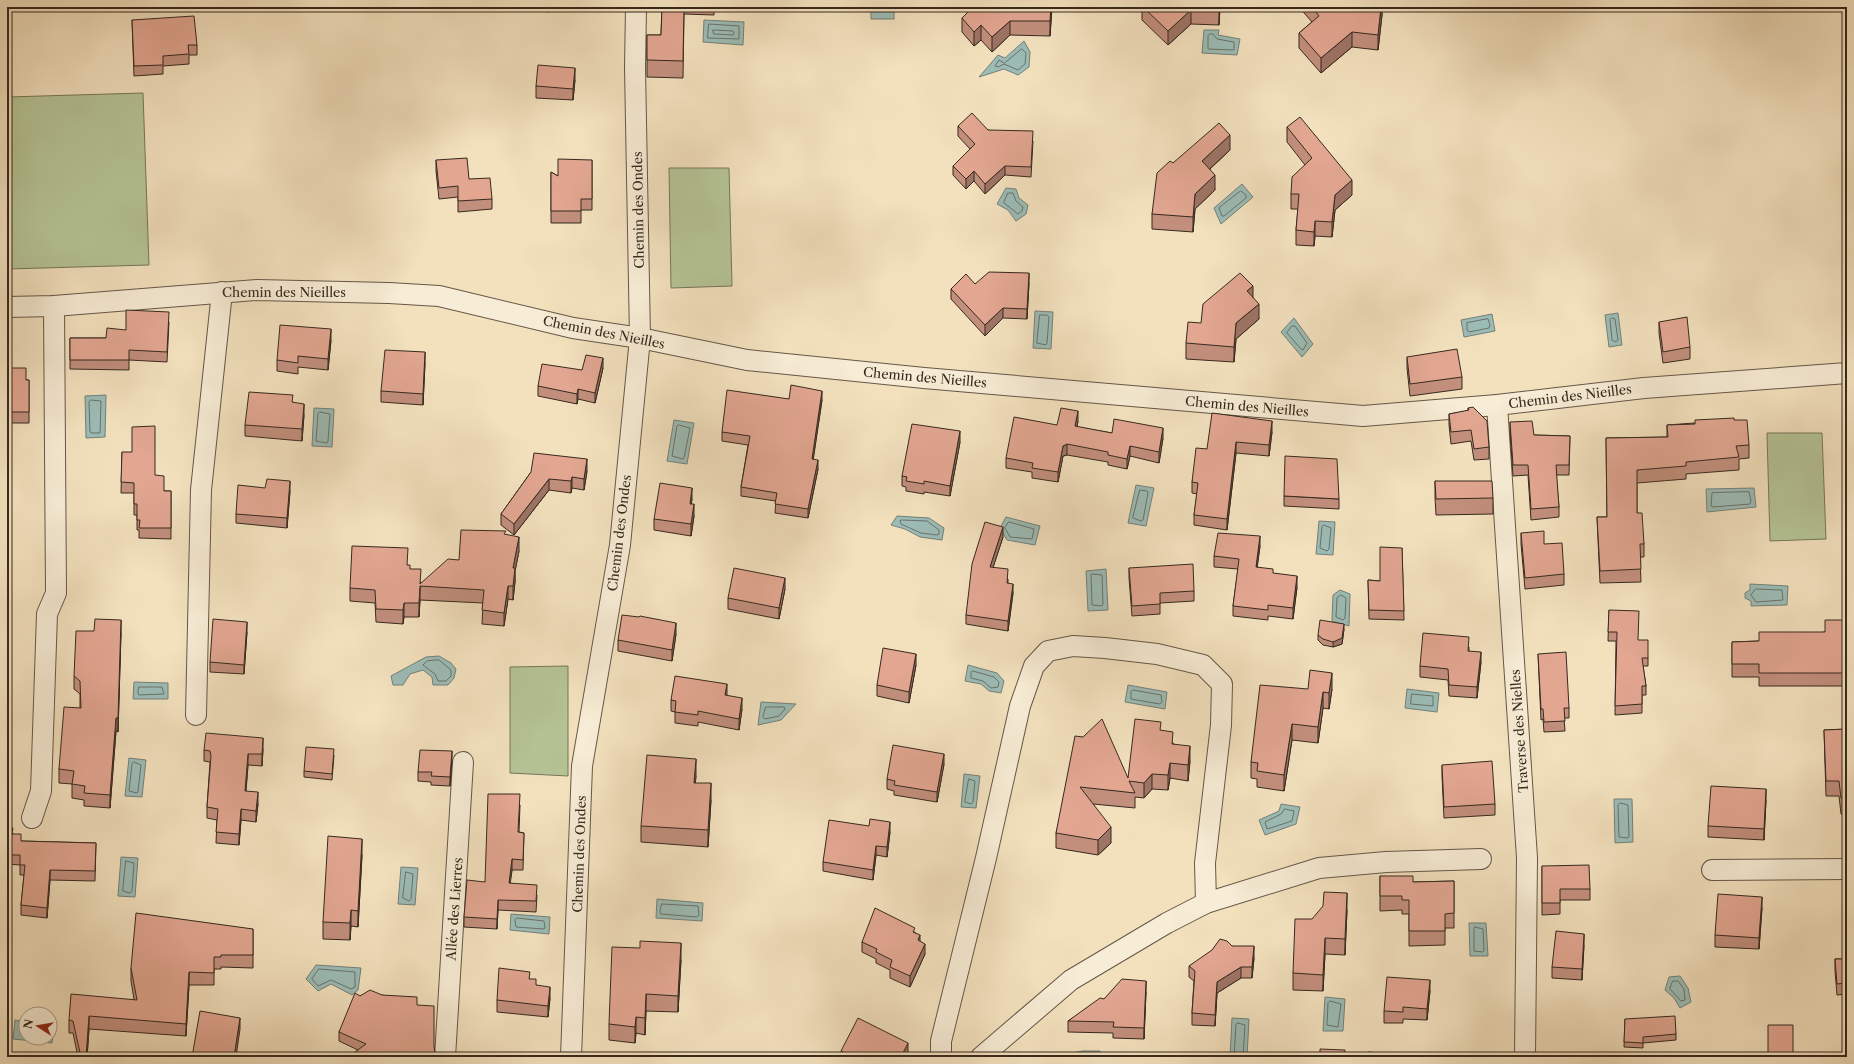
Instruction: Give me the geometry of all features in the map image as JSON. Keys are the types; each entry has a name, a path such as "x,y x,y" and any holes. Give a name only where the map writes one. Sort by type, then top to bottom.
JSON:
{"street":[{"name":"Chemin des Ondes","path":"571,1057 582,766 620,545 640,338 635,68 636,7"},
{"name":"Chemin des Nieilles","path":"7,307 54,306 257,290 358,292 439,296 573,328 640,338 747,360 924,378 1355,415 1497,405 1644,388 1847,373"},
{"path":"196,715 201,490 222,292"},
{"path":"32,818 41,791 48,614 56,593 54,306"},
{"name":"Traverse des Nielles","path":"1497,405 1527,858 1525,1057"},
{"path":"941,1057 941,1041 986,858 1020,706 1034,666 1048,651 1073,646 1157,654 1204,665 1222,684 1221,725 1205,863 1206,903"},
{"name":"Allée des Lierres","path":"445,1057 464,762"},
{"path":"981,1057 1071,980 1167,923 1206,903 1319,868 1386,862 1481,859"},
{"path":"1712,870 1847,869"}],"green space":[{"path":"143,93 149,265 7,269 7,97"},
{"path":"669,168 729,168 732,286 671,288"},
{"path":"1767,433 1822,433 1826,539 1770,541"},
{"path":"568,666 568,776 510,773 510,667"}],"water":[{"path":"507,7 551,7 550,12"},
{"path":"871,7 894,7 894,19 871,19"},
{"path":"704,20 744,22 743,45 703,42"},
{"path":"1204,30 1219,30 1218,35 1240,39 1237,55 1202,53"},
{"path":"1024,41 1030,52 1029,67 1018,75 1004,69 979,77 998,55 1005,58"},
{"path":"1242,184 1253,197 1221,224 1214,208"},
{"path":"1006,188 1016,189 1019,198 1028,205 1026,214 1016,221 1008,210 997,204"},
{"path":"1035,311 1053,312 1051,349 1033,348"},
{"path":"1618,313 1622,345 1609,347 1605,315"},
{"path":"1492,314 1495,331 1464,337 1461,320"},
{"path":"1294,318 1313,344 1302,357 1281,332"},
{"path":"106,395 105,437 86,438 85,396"},
{"path":"314,408 334,409 332,447 312,446"},
{"path":"674,420 694,423 687,464 667,461"},
{"path":"1136,485 1154,488 1146,526 1128,523"},
{"path":"1754,488 1756,507 1707,512 1706,489"},
{"path":"897,516 929,518 944,528 942,540 920,537 905,529 891,525"},
{"path":"1006,517 1040,526 1035,545 1007,540 1000,528"},
{"path":"1319,521 1335,522 1333,555 1316,554"},
{"path":"1106,569 1108,610 1088,611 1086,571"},
{"path":"1750,584 1788,586 1787,605 1751,606 1751,601 1745,598 1745,593 1750,590"},
{"path":"1340,590 1350,594 1349,626 1332,621 1333,595"},
{"path":"439,656 451,663 456,669 454,678 448,685 433,685 432,677 423,670 410,674 403,685 393,685 391,676 426,657"},
{"path":"968,665 997,673 1004,681 1001,693 989,691 981,684 965,681"},
{"path":"134,682 168,683 168,699 133,699"},
{"path":"1128,685 1167,692 1165,709 1125,702"},
{"path":"1407,689 1439,693 1437,712 1405,708"},
{"path":"761,702 796,704 781,720 758,725"},
{"path":"7,733 10,767 7,767"},
{"path":"129,758 146,760 142,797 125,796"},
{"path":"964,774 980,776 976,808 961,807"},
{"path":"1614,799 1632,799 1633,842 1615,843"},
{"path":"1281,804 1300,807 1296,824 1265,835 1259,820 1279,811"},
{"path":"121,857 138,858 135,897 118,896"},
{"path":"401,867 418,868 415,905 398,904"},
{"path":"657,899 703,903 702,921 656,918"},
{"path":"1844,908 1847,908 1846,944"},
{"path":"511,914 550,917 549,934 510,930"},
{"path":"1469,923 1486,923 1488,956 1470,956"},
{"path":"316,965 361,968 358,990 352,995 331,984 318,991 306,979"},
{"path":"1680,976 1688,988 1691,1002 1680,1008 1674,998 1665,990 1669,977"},
{"path":"1325,997 1345,999 1343,1031 1323,1031"},
{"path":"1232,1018 1249,1019 1247,1057 1230,1057"},
{"path":"15,1020 18,1021 18,1040 13,1039"},
{"path":"1083,1051 1100,1051 1103,1057 1066,1057 1066,1054"}],"building":[{"path":"662,7 684,7 683,61 647,60 647,35 661,35"},
{"path":"973,7 1051,7 1050,21 1010,21 992,37 981,25 974,32 962,18"},
{"path":"1143,7 1219,7 1219,11 1191,10 1168,31"},
{"path":"1312,7 1381,7 1378,35 1352,32 1321,58 1299,33 1319,16"},
{"path":"194,16 197,45 188,45 189,54 163,56 163,65 134,66 132,20"},
{"path":"538,65 575,68 573,89 536,86"},
{"path":"972,113 988,130 1033,131 1031,167 1005,166 985,184 974,171 966,179 953,166 975,144 958,126"},
{"path":"1300,117 1352,180 1335,195 1332,222 1315,221 1314,232 1296,230 1299,194 1291,194 1292,177 1312,158 1287,127"},
{"path":"1219,123 1230,135 1202,161 1215,175 1195,194 1193,217 1152,214 1157,173 1170,161 1173,163"},
{"path":"467,158 469,179 490,178 492,199 458,201 458,186 439,188 436,160"},
{"path":"558,159 592,160 592,199 581,199 581,211 551,211 551,172 558,176"},
{"path":"989,272 1029,273 1027,309 1003,308 985,325 951,289 966,274 975,284"},
{"path":"1240,273 1253,286 1247,291 1259,304 1236,323 1234,347 1186,343 1188,322 1201,323 1203,304"},
{"path":"126,310 169,312 167,352 129,350 129,360 70,360 70,338 106,338 107,328 126,330"},
{"path":"1687,317 1690,347 1663,352 1659,322"},
{"path":"280,325 331,329 328,359 298,356 298,363 277,360"},
{"path":"1457,349 1462,377 1410,384 1407,357"},
{"path":"385,350 425,352 423,394 381,391"},
{"path":"586,355 603,358 595,393 578,389 577,394 538,386 542,364 582,370"},
{"path":"7,368 26,368 26,380 29,380 29,412 7,412"},
{"path":"791,385 822,391 812,459 818,460 808,509 775,504 777,493 741,487 750,436 722,432 727,390 789,399"},
{"path":"249,392 293,395 292,402 304,404 302,429 245,425"},
{"path":"1473,407 1487,421 1489,447 1474,449 1471,430 1451,432 1449,414 1469,410 1468,408"},
{"path":"1061,408 1078,411 1075,426 1112,433 1114,419 1163,428 1159,452 1130,446 1127,459 1108,455 1108,452 1067,444 1063,446 1058,472 1032,468 1033,463 1006,458 1014,417 1057,425"},
{"path":"1212,413 1272,421 1269,445 1236,442 1227,519 1194,515 1198,483 1192,482 1196,448 1207,449"},
{"path":"1734,418 1734,420 1747,420 1749,445 1736,446 1739,457 1686,462 1686,466 1637,470 1637,513 1642,513 1644,544 1640,544 1641,569 1600,571 1597,517 1607,517 1606,438 1668,437 1667,425 1695,424 1695,420"},
{"path":"1532,421 1534,435 1570,436 1569,465 1556,465 1559,507 1531,509 1528,465 1513,465 1510,422"},
{"path":"912,424 960,431 950,486 924,481 924,484 906,481 907,477 902,476"},
{"path":"155,426 155,475 164,476 164,491 171,491 171,528 139,528 140,520 137,520 137,504 134,504 134,483 121,482 122,452 132,452 132,427"},
{"path":"534,453 587,459 584,479 572,477 571,481 549,479 514,524 501,514 531,472"},
{"path":"1285,456 1337,459 1339,499 1284,496"},
{"path":"267,479 290,481 287,518 236,514 238,485 265,488"},
{"path":"1435,481 1492,481 1493,498 1436,499"},
{"path":"660,483 692,488 690,504 694,504 691,524 654,519"},
{"path":"985,522 1003,527 990,567 1008,569 1007,583 1013,584 1008,621 966,615 972,564"},
{"path":"461,530 506,531 504,534 519,537 513,568 515,568 513,586 508,586 504,613 482,610 484,590 420,586 419,603 404,603 403,610 376,609 375,590 350,588 352,546 408,548 407,565 410,565 410,569 421,569 420,584 448,559 459,560"},
{"path":"1544,531 1544,544 1562,543 1564,574 1525,578 1521,533"},
{"path":"1218,533 1260,536 1256,567 1273,569 1273,573 1297,576 1293,608 1268,605 1268,610 1233,606 1239,559 1214,556"},
{"path":"1380,547 1402,548 1404,611 1369,610 1368,580 1380,581"},
{"path":"1193,564 1194,591 1160,593 1160,604 1132,606 1129,568"},
{"path":"734,568 785,578 779,608 728,598"},
{"path":"1609,610 1639,611 1638,640 1648,640 1648,658 1642,658 1646,686 1642,686 1642,704 1615,706 1617,632 1608,632"},
{"path":"622,615 640,616 676,623 672,650 618,640"},
{"path":"95,619 121,620 118,718 116,718 110,795 84,793 85,786 72,784 74,771 59,769 64,707 81,708 80,681 74,676 76,631 94,631"},
{"path":"213,619 247,622 244,665 210,662"},
{"path":"1320,620 1344,624 1342,638 1333,642 1323,639 1318,635"},
{"path":"1825,620 1844,620 1845,624 1847,623 1847,670 1845,670 1844,673 1759,673 1759,664 1732,664 1732,642 1759,641 1759,632 1825,632"},
{"path":"1423,633 1469,637 1468,651 1481,652 1477,687 1449,685 1448,669 1420,666"},
{"path":"883,648 916,654 909,692 877,685"},
{"path":"1566,652 1569,708 1564,708 1565,721 1544,722 1543,709 1541,709 1538,654"},
{"path":"1310,670 1332,673 1329,693 1323,692 1318,727 1292,724 1284,775 1257,771 1258,763 1251,762 1260,685 1308,689"},
{"path":"675,676 727,684 725,695 742,698 739,719 698,711 698,715 675,712 676,701 671,700"},
{"path":"1102,719 1128,778 1135,719 1161,722 1160,730 1173,732 1172,744 1190,746 1188,765 1170,763 1168,775 1152,774 1144,783 1129,781 1135,793 1080,787 1111,827 1098,840 1056,833 1075,736 1083,737"},
{"path":"1847,729 1847,798 1841,798 1839,781 1826,781 1824,730"},
{"path":"206,733 263,738 262,754 248,754 245,791 258,792 256,811 241,809 239,834 216,832 218,809 207,807 211,756 210,751 204,750"},
{"path":"893,745 944,754 937,792 894,785 895,781 887,779"},
{"path":"306,747 334,749 332,774 304,771"},
{"path":"420,750 452,751 450,777 431,776 432,772 418,772"},
{"path":"647,755 696,759 694,783 711,783 708,830 641,826"},
{"path":"1492,761 1495,804 1444,807 1442,765"},
{"path":"1711,786 1766,789 1764,829 1708,826"},
{"path":"488,794 520,794 518,832 524,833 523,860 512,859 509,883 537,885 536,901 498,900 497,919 464,917 467,880 485,882"},
{"path":"870,819 890,822 887,847 876,846 873,870 823,862 829,820 869,826"},
{"path":"7,828 13,828 12,834 21,834 21,841 96,843 95,871 50,870 47,908 21,905 25,865 20,865 20,855 7,855"},
{"path":"328,836 362,839 358,911 351,910 350,923 323,922"},
{"path":"1589,865 1590,889 1560,889 1560,903 1542,903 1542,866"},
{"path":"1380,876 1413,876 1413,882 1454,881 1454,913 1445,914 1445,931 1409,931 1409,900 1402,900 1402,896 1380,896"},
{"path":"1324,892 1347,893 1345,939 1325,938 1323,975 1293,973 1295,919 1312,919 1323,906"},
{"path":"1718,894 1762,897 1759,938 1715,935"},
{"path":"875,908 915,928 913,932 920,935 918,940 925,944 910,976 890,967 892,960 876,952 877,949 862,942"},
{"path":"136,913 253,929 253,955 221,955 221,957 214,957 214,973 189,972 186,1024 89,1016 86,1057 81,1057 73,1021 69,1020 71,994 137,1000 131,968"},
{"path":"1556,931 1584,934 1582,969 1552,967"},
{"path":"1220,939 1227,941 1232,946 1254,946 1252,967 1241,967 1217,982 1215,1015 1192,1013 1195,971 1189,966 1212,950"},
{"path":"640,941 681,943 678,996 646,994 645,1018 636,1017 635,1027 609,1024 612,947 640,948"},
{"path":"1835,959 1847,959 1847,983 1837,984"},
{"path":"499,968 530,972 529,979 536,979 536,985 550,987 548,1006 497,1000"},
{"path":"1387,977 1430,980 1427,1009 1403,1007 1403,1012 1384,1011"},
{"path":"1122,979 1146,981 1144,1028 1113,1027 1114,1022 1068,1021 1100,998 1104,999"},
{"path":"370,990 382,995 417,997 417,1005 434,1006 434,1047 435,1053 440,1057 359,1057 355,1052 366,1044 339,1032 355,993 360,996"},
{"path":"200,1011 240,1018 234,1057 192,1057"},
{"path":"1675,1016 1676,1034 1643,1037 1643,1043 1624,1042 1625,1019"},
{"path":"858,1018 908,1043 901,1057 853,1057 841,1051"},
{"path":"1768,1025 1793,1025 1793,1054 1801,1054 1801,1057 1768,1057"},
{"path":"1320,1049 1345,1050 1345,1057 1320,1057"},
{"path":"1368,1052 1392,1054 1392,1057 1368,1057"}]}
